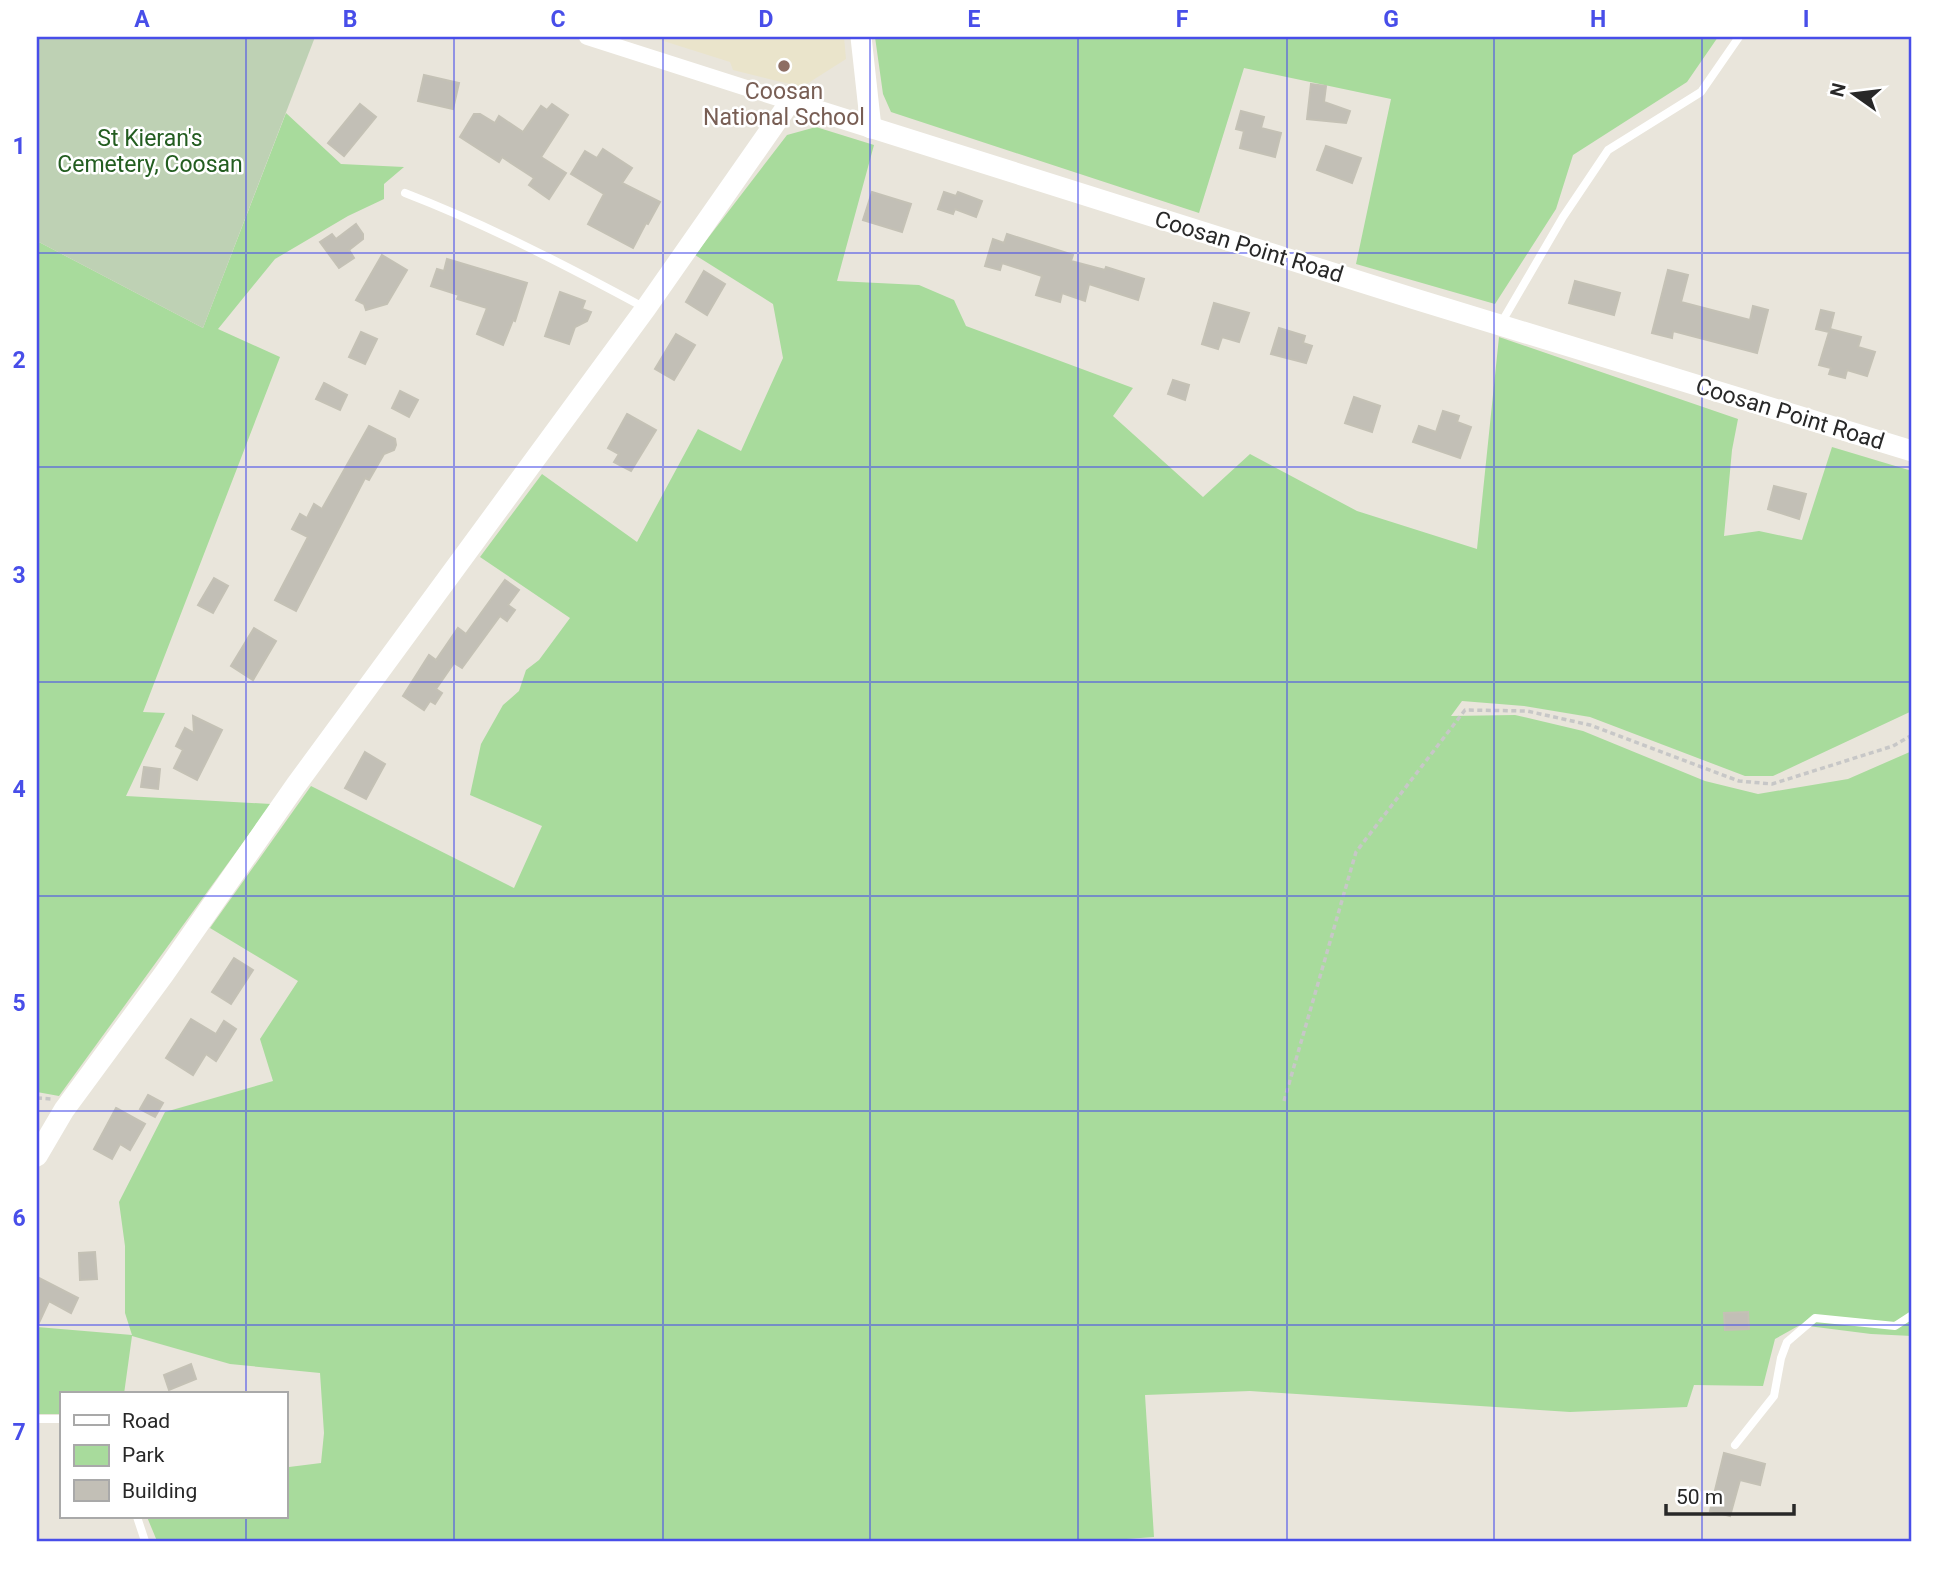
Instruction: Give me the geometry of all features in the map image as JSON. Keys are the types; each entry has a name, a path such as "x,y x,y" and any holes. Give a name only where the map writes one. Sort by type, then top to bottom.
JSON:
{"street":[{"name":"Coosan Point Road","path":"591,37 790,103 1500,326 1912,450"},
{"path":"861,37 871,128"},
{"path":"37,1156 64,1110 164,974 296,785 646,309 790,103"}],"lane":[{"path":"1500,326 1563,217 1608,150 1701,92 1739,37"},
{"path":"405,193 465,216 567,266 646,309"},
{"path":"1735,1445 1774,1396 1780,1358 1787,1342 1815,1318 1895,1326 1912,1315"},
{"path":"37,1419 60,1419"},
{"path":"137,1518 145,1541"}],"path":[{"path":"1284,1101 1356,852 1465,709 1527,711 1590,725 1739,782 1772,784 1893,746 1912,735"}],"shaded area":[{"name":"Coosan National School","path":"651,37 844,37 846,59 802,87 733,70 730,62"}],"green space":[{"name":"St Kieran's Cemetery, Coosan","path":"37,37 315,37 203,328 37,241"},
{"path":"875,37 1718,37 1687,82 1573,155 1556,209 1495,304 1356,264 1391,99 1244,68 1199,213 891,112 883,94"},
{"path":"286,113 341,164 404,167 384,184 384,199 348,216 275,259 218,329 280,357 143,712 165,713 126,796 271,804 59,1096 37,1092 37,241 203,328"},
{"path":"816,127 874,145 837,281 919,285 954,300 966,326 1133,388 1113,416 1203,497 1250,454 1357,511 1477,549 1499,337 1738,419 1732,450 1724,536 1759,531 1802,540 1832,447 1912,471 1912,711 1773,776 1745,776 1590,717 1524,706 1462,701 1451,716 1515,715 1583,731 1705,781 1758,794 1848,779 1912,751 1912,1336 1800,1325 1775,1339 1763,1386 1694,1385 1687,1407 1570,1412 1250,1391 1145,1395 1154,1537 1099,1541 157,1541 147,1518 287,1518 287,1466 321,1463 324,1433 320,1373 230,1364 132,1336 124,1392 60,1392 60,1414 37,1414 37,1327 132,1335 125,1313 125,1246 119,1202 165,1112 273,1081 260,1039 298,981 210,928 311,786 514,888 542,826 470,795 481,744 503,705 519,691 526,670 539,660 570,618 480,557 542,474 637,542 698,429 741,451 783,358 773,304 695,255 787,135"}],"building":[{"path":"424,75 459,83 453,109 418,101"},
{"path":"1311,84 1326,86 1324,102 1350,111 1346,123 1307,119"},
{"path":"360,104 376,117 344,156 328,143"},
{"path":"552,104 568,115 541,157 566,173 549,199 529,185 534,178 502,157 499,162 460,137 474,114 480,114 495,123 499,116 523,132 541,106 547,110"},
{"path":"1241,111 1264,117 1261,128 1281,133 1275,157 1240,148 1244,131 1236,129"},
{"path":"1326,146 1361,158 1352,183 1317,170"},
{"path":"603,149 632,168 622,183 660,202 633,248 588,224 604,194 571,174 585,151 597,158"},
{"path":"872,192 911,204 902,232 863,220"},
{"path":"944,192 956,196 958,192 982,201 976,217 955,209 953,214 938,209"},
{"path":"356,224 363,234 363,239 349,250 354,258 339,268 320,242 332,234 336,239"},
{"path":"1007,234 1073,255 1071,261 1105,270 1106,267 1144,279 1138,300 1089,284 1085,301 1062,293 1060,302 1036,295 1042,276 1002,263 1000,270 985,266 993,239 1004,243"},
{"path":"382,255 407,270 387,304 366,310 364,304 356,300"},
{"path":"447,259 527,283 515,321 513,320 503,345 477,334 487,308 457,299 459,295 431,286 437,269 444,271"},
{"path":"1668,270 1688,275 1681,302 1750,320 1753,306 1768,310 1757,353 1673,331 1672,338 1652,333"},
{"path":"704,271 725,284 707,315 686,302"},
{"path":"1575,281 1620,293 1614,315 1569,303"},
{"path":"560,292 585,301 582,309 591,312 587,321 575,327 569,344 545,336"},
{"path":"1214,303 1249,313 1239,342 1222,337 1218,349 1202,344"},
{"path":"1821,310 1834,313 1830,329 1861,337 1858,347 1875,352 1867,376 1847,370 1845,378 1829,374 1831,368 1819,365 1829,332 1816,329"},
{"path":"1279,328 1305,336 1303,343 1312,346 1306,363 1271,354"},
{"path":"361,332 377,339 365,364 349,357"},
{"path":"676,334 695,345 674,380 655,369"},
{"path":"1173,380 1189,385 1185,400 1168,394"},
{"path":"324,383 347,395 340,410 316,399"},
{"path":"400,391 418,400 409,417 392,408"},
{"path":"1354,397 1380,406 1372,432 1345,423"},
{"path":"1443,411 1459,416 1457,422 1471,427 1460,458 1413,442 1419,426 1436,432"},
{"path":"627,414 656,430 631,471 614,462 619,454 608,448"},
{"path":"369,426 395,439 396,445 394,450 384,454 369,480 365,478 296,611 275,600 308,537 292,529 300,514 307,518 314,504 322,509"},
{"path":"1774,486 1806,494 1799,519 1768,509"},
{"path":"214,578 228,586 213,613 198,605"},
{"path":"505,580 519,590 508,605 515,610 507,621 500,616 462,668 454,663 436,689 442,693 435,704 430,701 424,710 403,696 429,655 436,660 458,628 466,634"},
{"path":"254,628 276,641 253,680 231,666"},
{"path":"193,716 222,730 197,780 174,768 183,750 176,746 185,728 194,733"},
{"path":"365,752 385,764 366,799 345,788"},
{"path":"144,767 160,769 158,789 141,787"},
{"path":"234,958 253,970 231,1004 212,992"},
{"path":"191,1019 216,1034 224,1021 236,1029 216,1061 206,1054 193,1075 166,1058"},
{"path":"148,1095 163,1103 155,1117 140,1109"},
{"path":"116,1108 145,1124 130,1150 120,1144 112,1159 94,1149"},
{"path":"95,1252 97,1279 80,1280 79,1253"},
{"path":"37,1277 78,1298 71,1313 49,1301 37,1327"},
{"path":"1748,1312 1749,1329 1725,1330 1724,1313"},
{"path":"191,1364 196,1379 169,1390 164,1375"},
{"path":"1724,1453 1765,1464 1760,1485 1740,1480 1730,1516 1710,1511"}],"place":[{"name":"Coosan National School","path":"784,66"}]}
